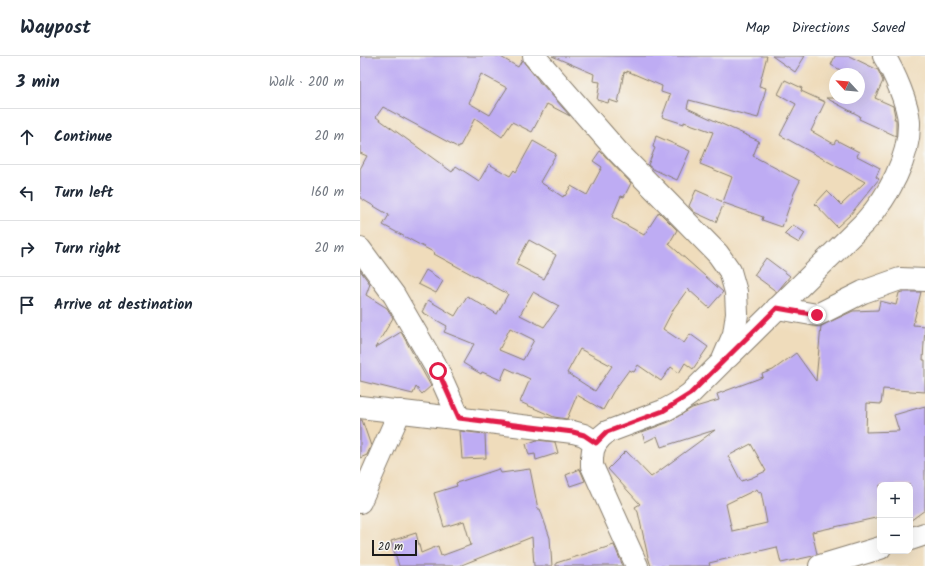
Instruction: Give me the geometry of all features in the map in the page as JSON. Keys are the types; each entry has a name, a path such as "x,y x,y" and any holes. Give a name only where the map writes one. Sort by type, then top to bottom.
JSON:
{"street":[{"path":"534,56 618,152 718,254 730,271 736,292 738,314 734,334 722,362"},
{"path":"637,566 592,466 592,458 596,443 607,432 663,411 690,394 878,208 893,182 901,162 908,140 909,122 905,104 884,56"},
{"path":"360,248 394,295 434,364 459,418"},
{"path":"777,308 817,315 863,292 900,280 925,280"},
{"path":"360,407 573,432 584,435 596,443"},
{"path":"360,502 400,412"},
{"path":"913,538 925,534"},
{"path":"820,566 877,549"}],"building":[{"path":"360,56 499,56 518,67 522,60 539,82 570,116 547,104 532,132 512,122 502,137 475,118 459,148 383,107 376,117 452,172 456,166 479,181 489,164 510,176 514,170 516,172 533,141 556,154 540,182 563,197 571,186 587,195 602,167 593,161 600,151 631,183 624,197 621,196 612,217 644,235 659,212 677,230 669,244 723,292 709,308 688,289 674,308 663,329 684,343 690,334 708,347 693,369 685,363 679,373 671,367 661,381 638,365 634,372 629,370 613,392 603,410 577,395 567,419 554,417 520,402 530,379 506,368 501,380 482,372 481,374 463,363 474,344 444,332 447,326 422,312 428,300 455,316 467,296 497,314 508,294 383,225 389,215 360,198 360,169 367,156 360,153","holes":["481,74 507,88 490,115 469,103","529,240 556,255 544,279 516,264","533,292 559,306 544,327 520,315","510,328 534,340 523,360 499,350","580,349 612,366 595,391 567,373"]},
{"path":"552,56 767,56 759,86 766,88 758,118 689,100 687,108 759,141 753,156 800,181 794,193 782,227 762,220 763,217 724,203 716,222 694,212 689,206 696,190 723,202 732,177 700,164 713,132 684,122 684,124 662,117 670,95 661,92 662,86 627,71 627,73 624,72 618,103 609,100 608,103 597,100 600,82 593,81 594,74"},
{"path":"772,56 805,56 795,72"},
{"path":"835,56 849,56 878,70 883,81 875,98 893,106 895,116 894,119 896,119 896,136 859,119 860,116 837,104 865,104 865,68 837,68 831,65"},
{"path":"785,80 802,88 801,91 825,102 811,131 834,144 836,140 859,152 857,156 880,168 876,177 879,179 850,215 837,227 815,204 827,191 841,205 865,182 780,135 796,104 778,94"},
{"path":"656,136 690,151 677,180 653,169 648,165 655,148 653,147"},
{"path":"793,225 805,233 799,243 784,234"},
{"path":"766,258 790,276 777,292 754,275"},
{"path":"360,270 370,284 366,295 387,308 393,318 375,348 401,332 431,386 422,394 416,387 413,394 360,381"},
{"path":"426,270 443,281 436,293 418,284"},
{"path":"921,292 913,325 925,326 923,360 925,360 925,392 883,389 881,404 867,403 866,432 899,431 894,415 925,406 925,510 913,519 913,482 877,482 877,518 812,532 817,554 813,556 781,563 777,547 709,563 710,566 651,566 638,512 635,507 640,504 608,469 626,451 651,477 715,430 661,447 657,436 645,442 642,432 669,422 692,408 719,400 717,394 763,377 762,374 773,370 796,353 816,381 821,326 853,311 878,310 880,301 896,305 899,293","holes":["751,444 766,471 741,481 728,456","757,489 759,493 761,492 767,523 732,531 726,504"]},
{"path":"360,420 362,420 371,446 367,455 360,458"},
{"path":"460,431 485,434 486,458 462,459"},
{"path":"537,440 555,442 558,453 536,460 535,454 529,455 526,444"},
{"path":"499,469 501,473 530,469 538,509 540,509 550,538 552,566 534,566 532,537 459,566 399,566 391,541 416,533 421,553 438,546 441,556 471,545 464,521 444,527 434,493 457,486 456,483"},
{"path":"580,469 585,481 570,486 566,475"},
{"path":"614,545 623,566 556,566 556,563"}],"route":[{"path":"438,371 459,418 573,432 584,435 596,443 607,432 663,411 690,394 777,308 817,315"}]}
